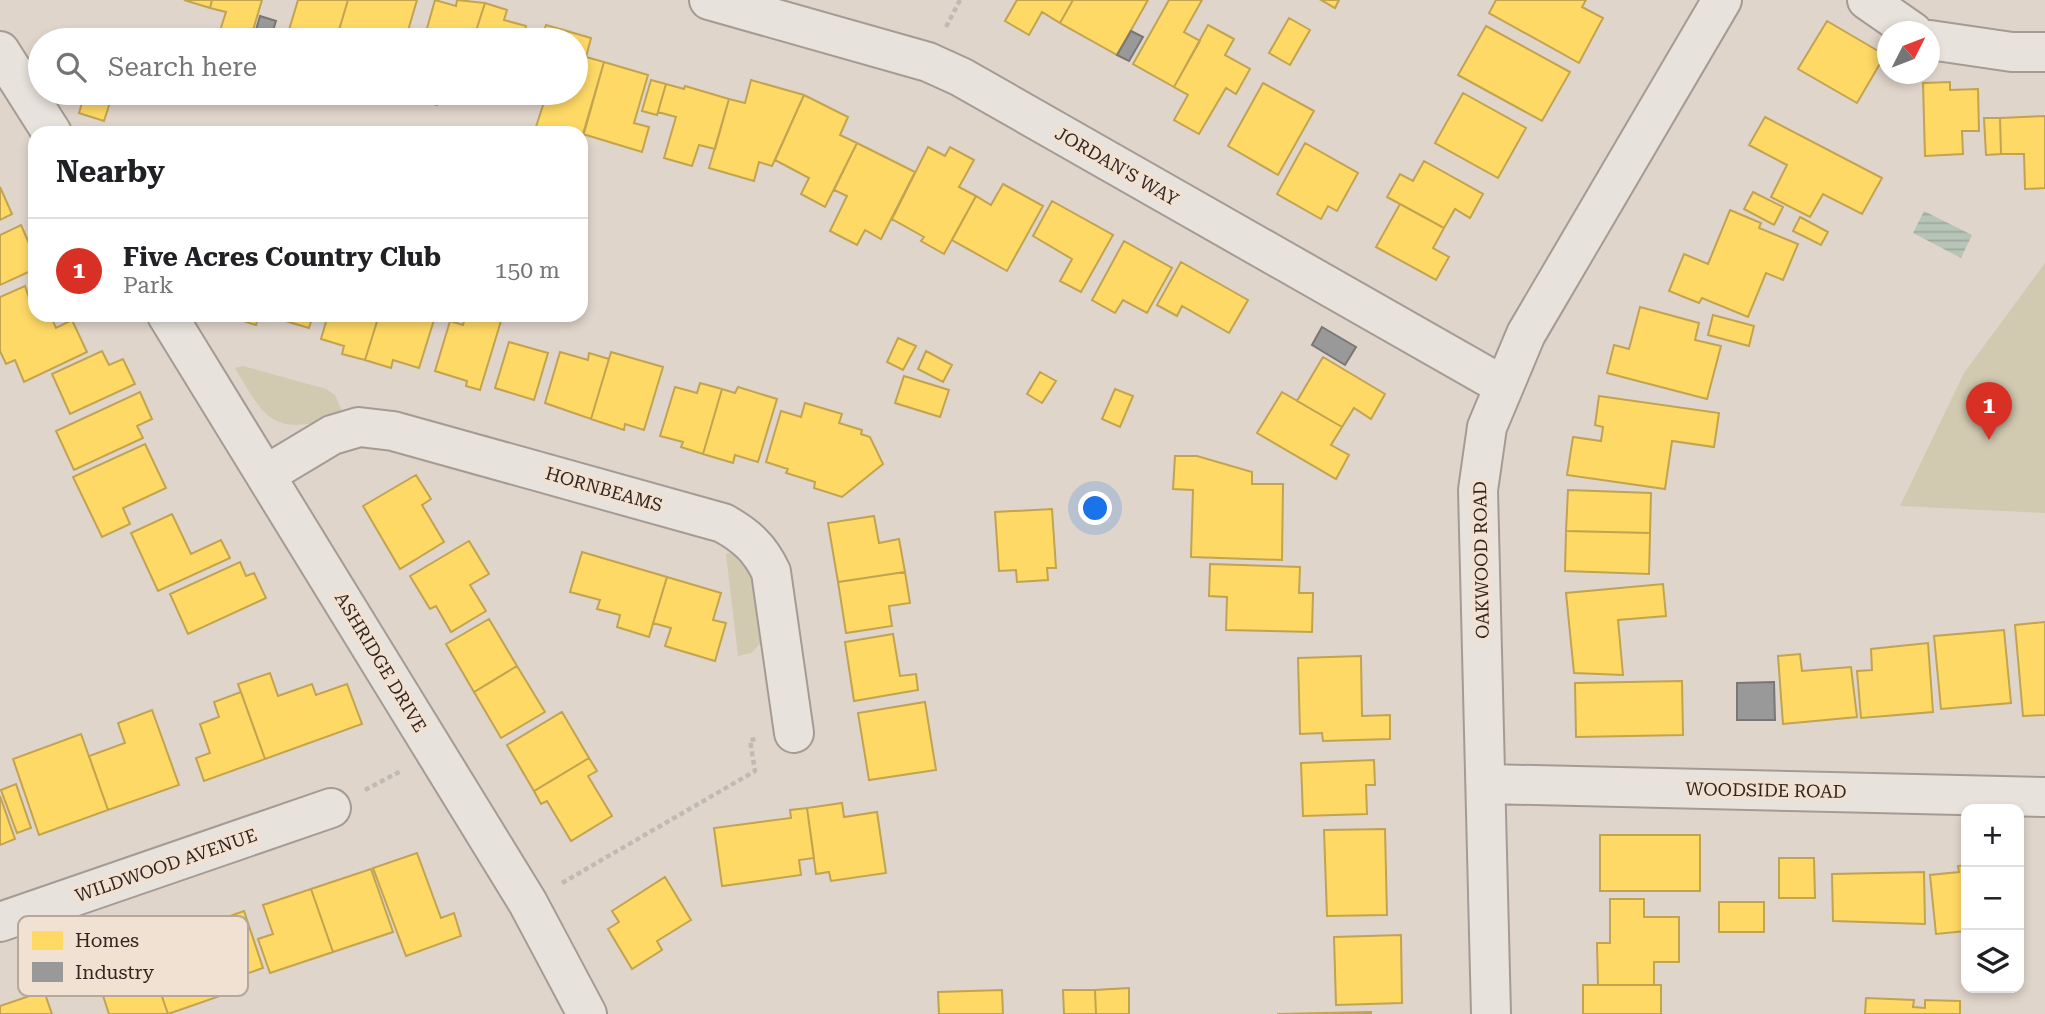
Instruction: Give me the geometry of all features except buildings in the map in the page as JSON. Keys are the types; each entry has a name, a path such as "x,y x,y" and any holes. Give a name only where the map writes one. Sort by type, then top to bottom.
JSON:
{"street":[{"name":"JORDAN'S WAY","path":"709,0 928,62 961,77 1502,385"},
{"name":"OAKWOOD ROAD","path":"1491,1014 1478,490 1487,427 1502,385 1526,334 1722,0"},
{"path":"1867,0 1897,21"},
{"path":"1940,41 2012,52 2045,52"},
{"path":"0,51 28,95"},
{"path":"34,105 48,126"},
{"name":"ASHRIDGE DRIVE","path":"171,322 528,903 587,1014"},
{"name":"HORNBEAMS","path":"267,474 332,435 359,426 393,431 723,523 764,555 771,572 794,733"},
{"name":"WOODSIDE ROAD","path":"1487,785 2045,797"},
{"name":"WILDWOOD AVENUE","path":"0,922 331,807"}],"path":[{"path":"528,903 755,771 750,740 794,733"},
{"path":"331,807 436,753"}],"shaded area":[{"path":"1924,211 1972,235 1961,258 1913,233"},
{"path":"2045,263 2045,513 1900,506 1964,373"},
{"path":"243,366 326,389 335,395 345,418 303,424 277,421 258,404 235,368"},
{"path":"737,550 750,563 764,640 751,653 738,656 726,554"}],"place":[{"name":"Five Acres Country Club","path":"1989,440"}]}
